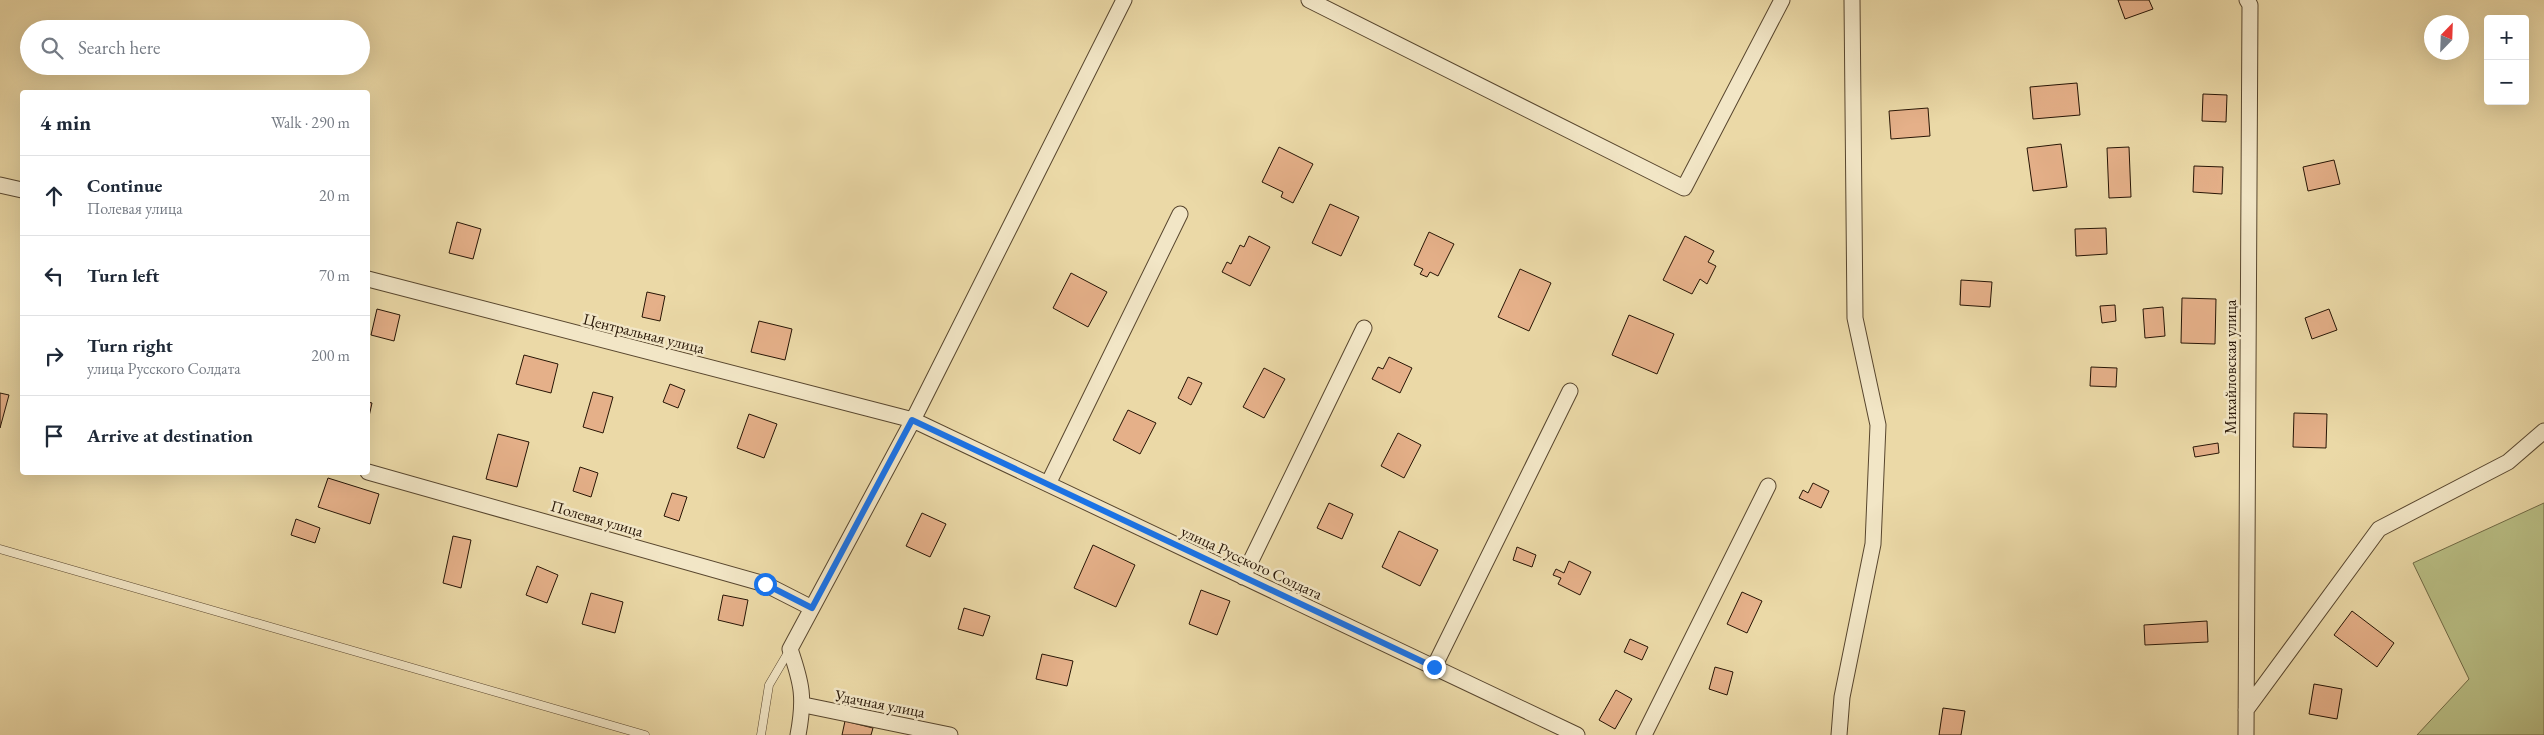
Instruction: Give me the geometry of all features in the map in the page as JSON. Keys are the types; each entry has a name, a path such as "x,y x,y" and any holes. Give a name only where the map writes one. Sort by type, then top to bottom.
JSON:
{"street":[{"path":"798,735 804,705 801,679 790,649 912,420 1124,0"},
{"path":"1308,0 1684,188 1782,0"},
{"path":"1839,735 1842,697 1873,544 1878,425 1855,318 1852,0"},
{"name":"Михайловская улица","path":"2246,735 2250,2"},
{"path":"0,184 20,189"},
{"path":"1048,484 1180,214"},
{"name":"Центральная улица","path":"370,284 912,420"},
{"path":"1243,577 1364,328"},
{"path":"1434,667 1570,391"},
{"name":"улица Русского Солдата","path":"912,420 1577,735"},
{"path":"2246,710 2379,529 2508,462 2544,431"},
{"name":"Полевая улица","path":"370,473 765,584 812,608"},
{"path":"1644,735 1768,486"},
{"name":"Удачная улица","path":"804,705 950,735"}],"lane":[{"path":"0,549 645,735"},
{"path":"761,735 769,685 790,649"}],"green space":[{"path":"2544,503 2544,735 2417,735 2469,679 2413,563"}],"building":[{"path":"2118,0 2149,0 2153,9 2125,19"},
{"path":"2077,83 2080,115 2033,119 2030,87"},
{"path":"2203,94 2227,95 2226,122 2202,121"},
{"path":"1928,108 1930,136 1891,139 1889,111"},
{"path":"2061,144 2067,187 2033,191 2027,148"},
{"path":"1279,147 1313,164 1293,203 1281,197 1283,192 1262,182"},
{"path":"2129,147 2131,197 2109,198 2107,148"},
{"path":"2334,160 2340,184 2308,191 2303,167"},
{"path":"2194,166 2223,167 2222,194 2193,192"},
{"path":"1330,204 1359,217 1341,256 1312,243"},
{"path":"457,222 481,229 473,259 449,253"},
{"path":"2106,228 2107,254 2076,256 2075,229"},
{"path":"1429,232 1454,244 1438,276 1430,272 1427,277 1420,274 1423,269 1414,265"},
{"path":"1249,236 1270,247 1250,286 1222,272 1227,262 1231,264 1240,245 1244,247"},
{"path":"1685,236 1714,251 1708,262 1716,266 1707,284 1700,279 1692,294 1663,280"},
{"path":"1520,269 1551,283 1529,331 1498,317"},
{"path":"1071,273 1107,292 1088,327 1053,308"},
{"path":"1961,280 1992,282 1990,307 1960,305"},
{"path":"647,292 665,296 660,321 642,317"},
{"path":"2182,298 2216,299 2215,344 2181,343"},
{"path":"2115,305 2116,321 2102,323 2100,306"},
{"path":"2163,307 2165,336 2145,338 2143,309"},
{"path":"377,309 400,315 394,341 371,335"},
{"path":"2329,309 2337,330 2312,339 2305,318"},
{"path":"1629,315 1674,334 1657,374 1612,355"},
{"path":"759,321 792,329 785,360 751,352"},
{"path":"524,355 558,364 551,393 516,384"},
{"path":"1389,357 1412,368 1400,393 1372,379 1378,367 1383,369"},
{"path":"2091,367 2117,368 2116,387 2090,386"},
{"path":"1264,368 1285,379 1264,418 1243,407"},
{"path":"1188,377 1202,383 1191,405 1178,398"},
{"path":"670,384 685,390 678,408 663,402"},
{"path":"593,392 613,397 603,433 583,427"},
{"path":"0,393 9,395 0,428"},
{"path":"1128,410 1156,423 1140,454 1113,440"},
{"path":"2294,413 2327,414 2326,448 2293,447"},
{"path":"749,414 777,424 764,458 737,448"},
{"path":"1398,433 1421,445 1404,478 1381,466"},
{"path":"498,434 529,442 517,487 486,479"},
{"path":"2218,443 2219,453 2195,457 2193,447"},
{"path":"580,467 598,473 591,497 573,491"},
{"path":"328,478 379,494 370,524 318,507"},
{"path":"1813,483 1829,491 1821,508 1799,498 1803,490 1808,493"},
{"path":"672,493 687,497 679,521 664,516"},
{"path":"1329,503 1353,514 1342,539 1317,528"},
{"path":"922,513 946,524 930,557 906,546"},
{"path":"296,519 320,528 315,543 291,535"},
{"path":"1399,531 1438,550 1420,586 1382,567"},
{"path":"453,536 471,540 461,588 443,583"},
{"path":"1093,545 1135,565 1116,607 1074,588"},
{"path":"1517,547 1536,555 1532,567 1513,560"},
{"path":"1569,561 1591,572 1580,595 1558,584 1561,578 1553,575 1556,569 1564,573"},
{"path":"537,566 558,575 547,603 526,595"},
{"path":"1201,590 1230,601 1217,635 1189,624"},
{"path":"1742,592 1762,601 1747,633 1727,624"},
{"path":"591,593 623,602 615,633 582,624"},
{"path":"723,595 748,600 743,626 718,620"},
{"path":"964,608 990,616 983,636 958,629"},
{"path":"2352,611 2394,643 2377,667 2334,635"},
{"path":"2207,621 2208,642 2145,645 2144,625"},
{"path":"1630,639 1648,647 1642,660 1624,652"},
{"path":"1042,654 1073,661 1067,686 1036,679"},
{"path":"1715,667 1733,672 1727,695 1709,689"},
{"path":"2314,684 2342,689 2337,719 2309,714"},
{"path":"1616,690 1632,699 1615,729 1599,720"},
{"path":"1943,708 1965,711 1961,735 1939,735"},
{"path":"845,721 873,728 871,735 842,735"}],"route":[{"path":"765,584 812,608 912,420 1434,667"}]}
